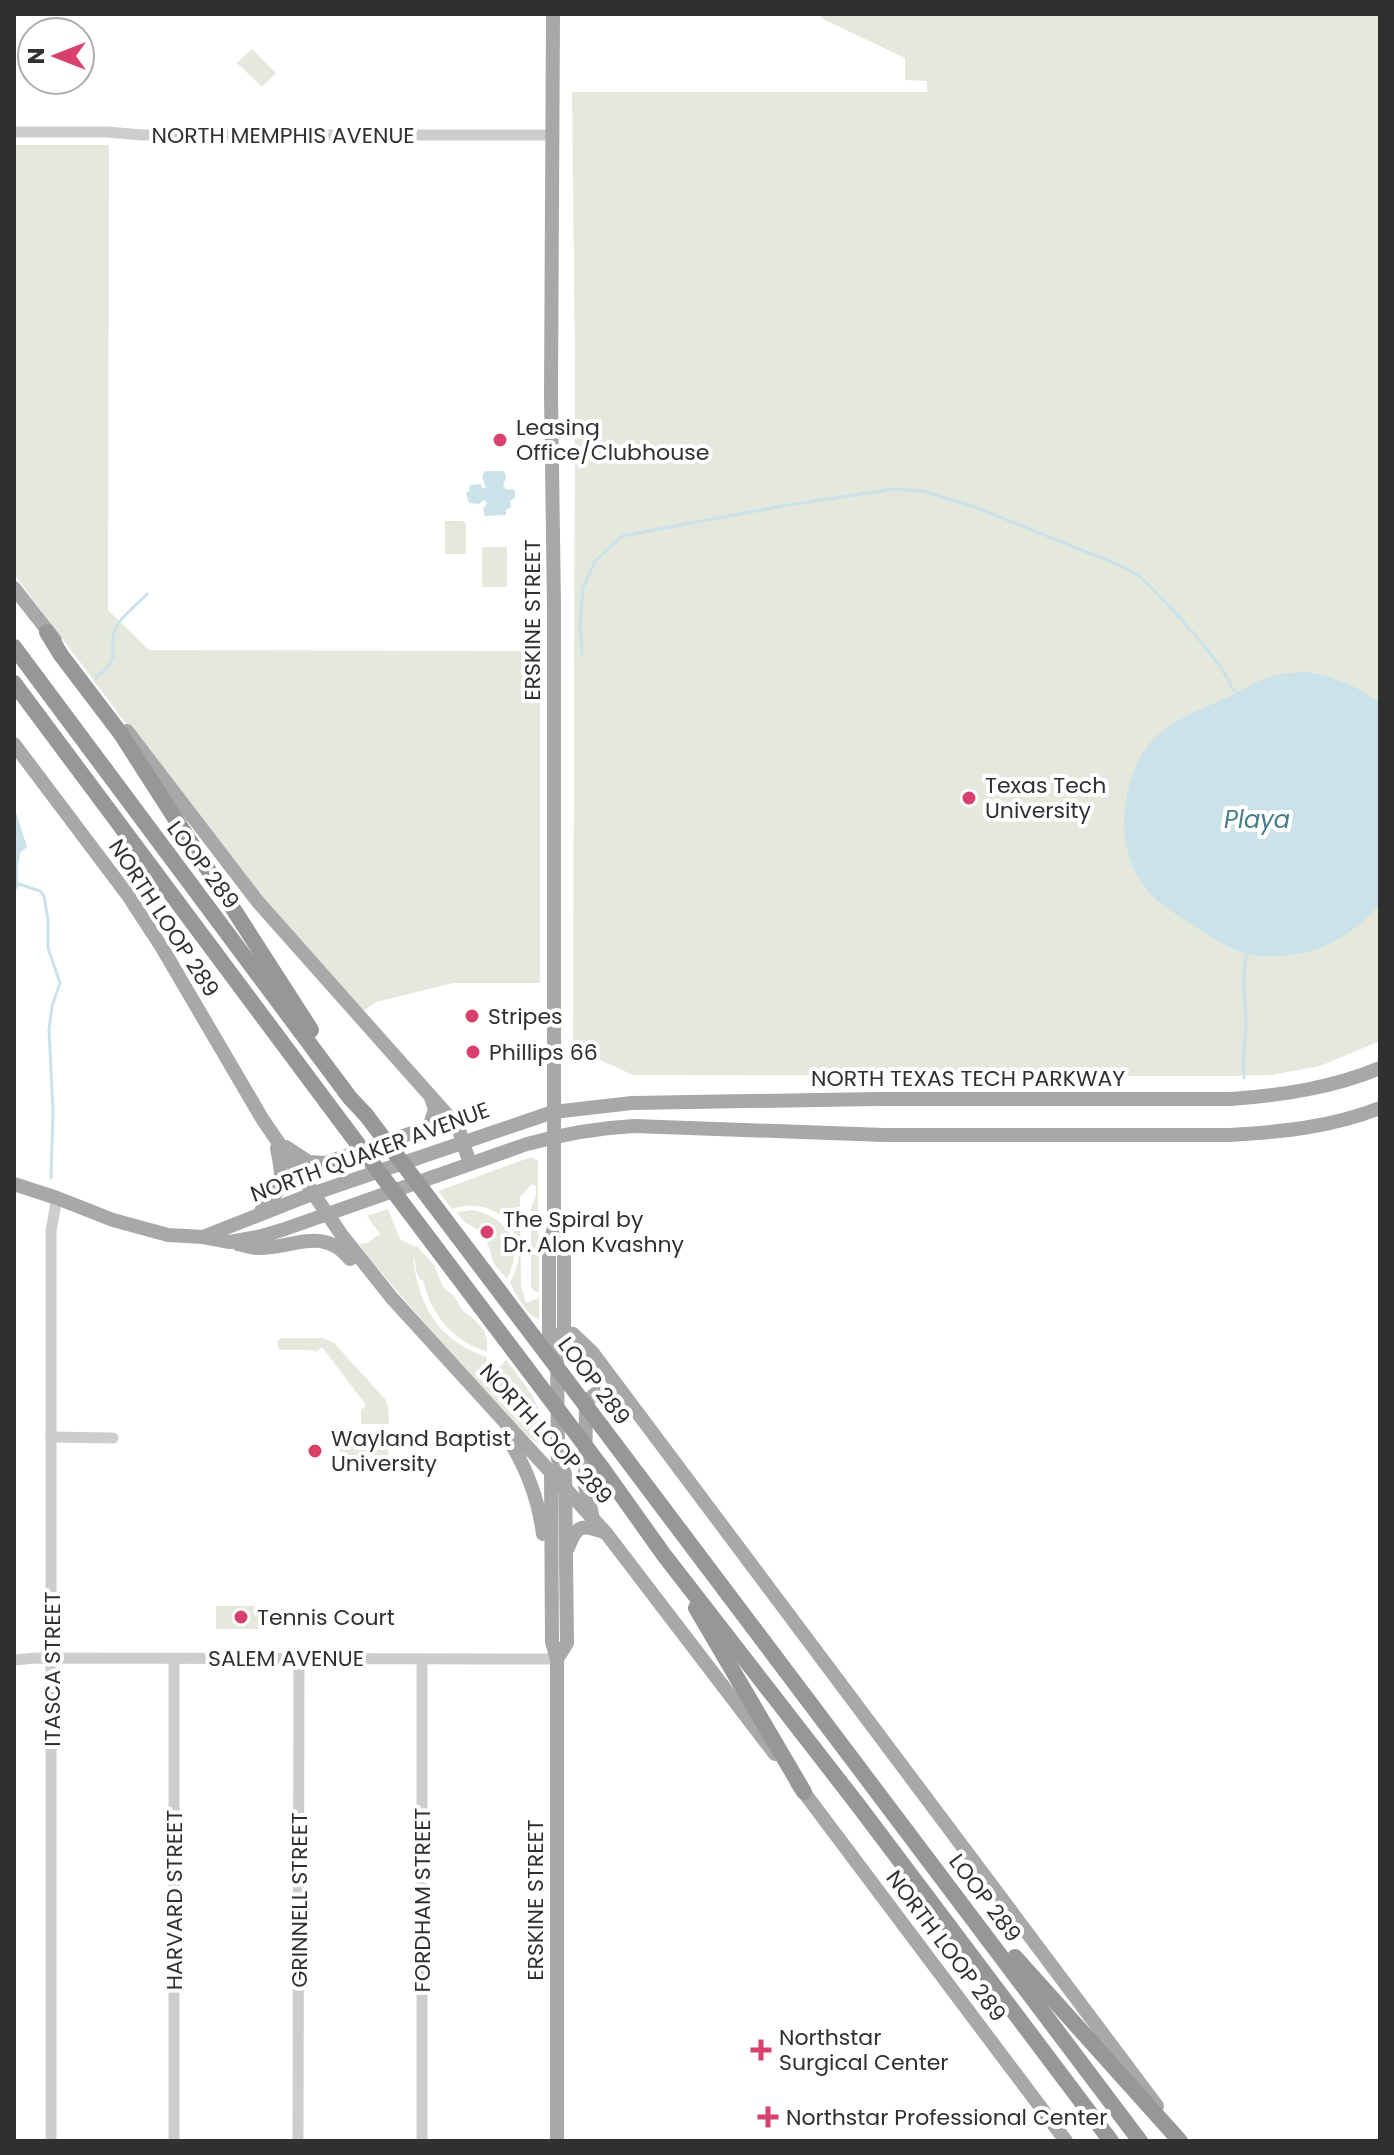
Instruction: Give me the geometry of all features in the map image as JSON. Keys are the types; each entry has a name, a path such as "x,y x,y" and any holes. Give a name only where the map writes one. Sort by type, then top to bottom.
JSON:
{"highway":[{"path":"47,632 121,734 319,1042 359,1097 366,1115"},
{"name":"LOOP 289","path":"14,647 350,1098 366,1115 1140,2141"},
{"name":"LOOP 289","path":"14,683 664,1555 867,1817 1111,2141"},
{"path":"14,699 129,847 153,871"},
{"path":"664,1555 804,1792"},
{"path":"901,1824 926,1839 1023,1968 1182,2141"}],"main road":[{"name":"ERSKINE STREET","path":"553,14 554,1226 549,1251 554,1466 551,1593 552,1642 557,1659 557,2141"},
{"path":"14,588 47,632 66,651 258,902 458,1127 470,1164"},
{"name":"NORTH LOOP 289","path":"14,744 127,894 228,1062 326,1214 391,1297 490,1407 554,1466"},
{"name":"NORTH TEXAS TECH PARKWAY","path":"553,1112 632,1103 1231,1099 1316,1089 1380,1068"},
{"path":"276,1139 309,1162 325,1163 429,1127 435,1110 431,1097"},
{"path":"553,1136 597,1128 634,1126 884,1135 1230,1135 1277,1133 1319,1126 1380,1108"},
{"name":"NORTH QUAKER AVENUE","path":"203,1237 312,1194 553,1112"},
{"name":"NORTH QUAKER AVENUE","path":"14,1184 136,1227 168,1235 230,1242 262,1236 553,1136"},
{"path":"255,1215 271,1201 282,1182 276,1139"},
{"name":"ERSKINE STREET","path":"553,1349 564,1343 564,1252 554,1226"},
{"path":"230,1242 257,1248 310,1240 329,1243 342,1250 370,1284 391,1297"},
{"path":"564,1333 576,1336 592,1352 1182,2141"},
{"path":"593,1518 585,1486 586,1402 595,1394 612,1395 641,1418"},
{"path":"490,1407 522,1460 535,1493 551,1593"},
{"name":"ERSKINE STREET","path":"554,1466 565,1474 567,1643 557,1659"},
{"name":"NORTH LOOP 289","path":"565,1487 606,1533 1066,2141"},
{"path":"566,1552 580,1528 589,1526 606,1533"}],"street":[{"name":"NORTH MEMPHIS AVENUE","path":"14,132 552,135"},
{"name":"ITASCA STREET","path":"51,2141 51,1231 57,1198"},
{"path":"51,1437 113,1438"},
{"name":"HARVARD STREET","path":"174,1658 174,2141"},
{"name":"GRINNELL STREET","path":"298,2141 299,1658"},
{"name":"FORDHAM STREET","path":"422,1659 422,2141"},
{"name":"SALEM AVENUE","path":"14,1660 557,1659"}],"shaded area":[{"path":"818,14 1380,14 1380,1041 1320,1066 1271,1075 1224,1076 633,1075 587,1054 573,1052 575,370 572,92 927,92 927,81 905,80 905,58"},
{"path":"252,49 276,73 262,87 237,63"},
{"path":"14,145 109,145 108,610 149,650 540,651 540,983 453,983 376,1002 364,1011 265,903 14,574"},
{"path":"445,521 463,521 466,524 466,554 445,554"},
{"path":"482,547 507,547 507,587 482,587"},
{"path":"531,1157 538,1161 539,1292 531,1287 531,1208 536,1195 536,1186 532,1184 520,1197 521,1285 526,1303 539,1298 539,1320 522,1303 510,1282 517,1266 519,1250 509,1223 485,1208 469,1206 452,1209 438,1191"},
{"path":"388,1209 400,1239 417,1246 434,1265 443,1287 484,1331 487,1352 464,1341 445,1325 432,1305 423,1280 420,1280 414,1255 414,1268 421,1294 433,1318 451,1338 487,1357 487,1362 494,1367 501,1366 506,1360 538,1407 539,1442 530,1438 361,1248 360,1244 380,1234 367,1216"},
{"path":"473,1210 496,1219 510,1235 514,1255 507,1279 494,1264 486,1238 463,1221 457,1212"},
{"path":"281,1338 323,1338 334,1343 385,1399 389,1424 361,1424 361,1410 366,1405 322,1347 316,1352 279,1350 277,1341"},
{"path":"346,1434 386,1434 388,1456 370,1460 348,1458 339,1450 338,1442"},
{"name":"Tennis Court","path":"216,1606 265,1606 265,1629 216,1629"}],"water":[{"path":"485,471 504,471 503,486 515,491 515,498 510,501 511,507 506,510 506,515 485,516 483,509 487,503 484,500 479,504 469,503 466,493 470,485 481,484 482,488 486,488 482,477"},
{"name":"Playa","path":"1308,672 1346,683 1380,703 1380,904 1346,935 1321,948 1291,955 1254,956 1235,950 1205,933 1166,907 1144,886 1128,854 1124,817 1126,799 1137,763 1146,748 1169,726 1261,680 1281,674"},
{"path":"14,806 27,847 20,853 18,888 14,892"}],"waterway":[{"path":"582,654 580,625 583,588 595,561 622,536 894,489 923,491 975,507 1138,575 1193,632 1236,692"},
{"path":"96,677 110,664 118,624 147,594"},
{"path":"19,884 40,891 44,896 48,948 60,983 52,1006 49,1030 53,1111 51,1178"},
{"path":"1244,1078 1247,954"}],"place":[{"name":"Leasing Office/Clubhouse","path":"500,440"},
{"name":"Texas Tech University","path":"969,798"},
{"name":"Stripes","path":"472,1016"},
{"name":"Phillips 66","path":"473,1052"},
{"name":"The Spiral by Dr. Alon Kvashny","path":"487,1232"},
{"name":"Wayland Baptist University","path":"315,1451"},
{"name":"Tennis Court","path":"241,1617"},
{"name":"Northstar Surgical Center","path":"761,2050"},
{"name":"Northstar Professional Center","path":"768,2117"}]}
